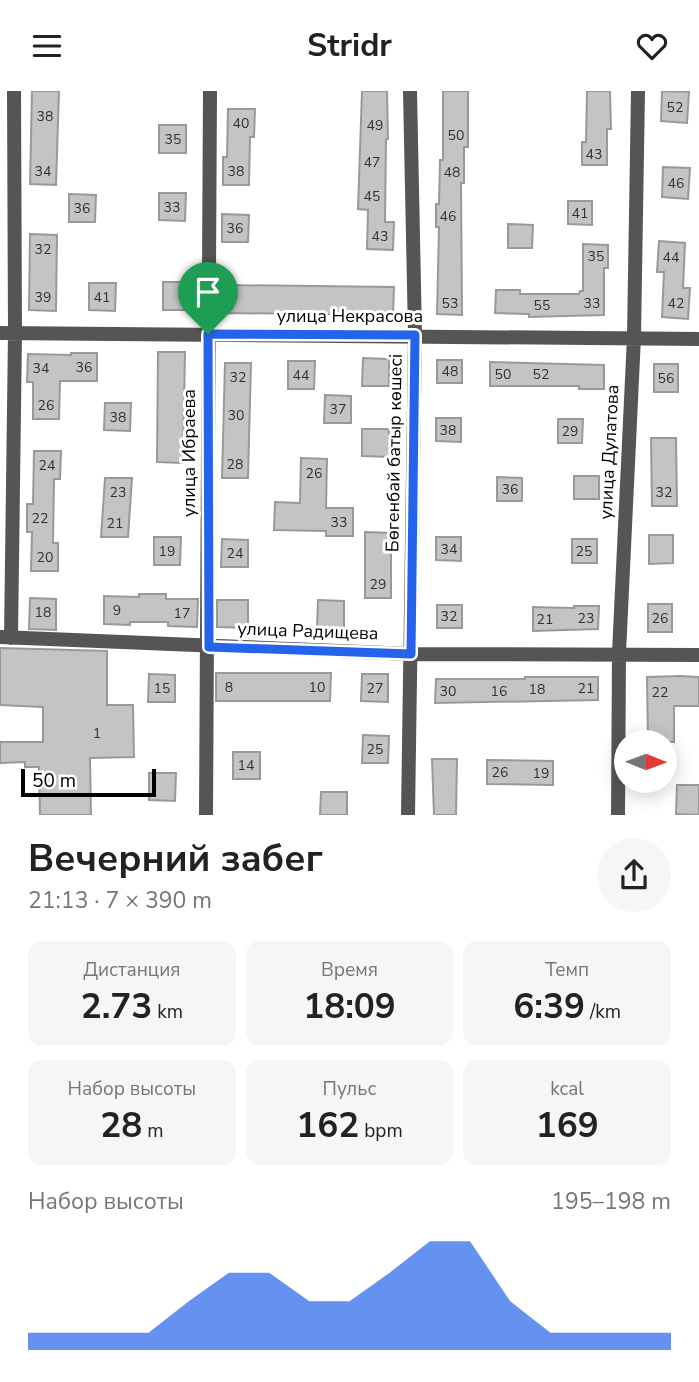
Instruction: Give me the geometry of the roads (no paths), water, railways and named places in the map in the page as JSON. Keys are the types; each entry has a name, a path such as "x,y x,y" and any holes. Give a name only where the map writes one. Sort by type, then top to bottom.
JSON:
{"street":[{"path":"5,637 7,333 14,91"},
{"name":"улица Ибраева","path":"206,815 210,91"},
{"name":"Бөгенбай батыр көшесі","path":"408,815 415,335 410,91"},
{"name":"улица Дулатова","path":"618,815 619,653 634,337 638,91"},
{"name":"улица Некрасова","path":"7,333 699,339"},
{"name":"улица Радищева","path":"5,637 411,654 699,655"}]}
